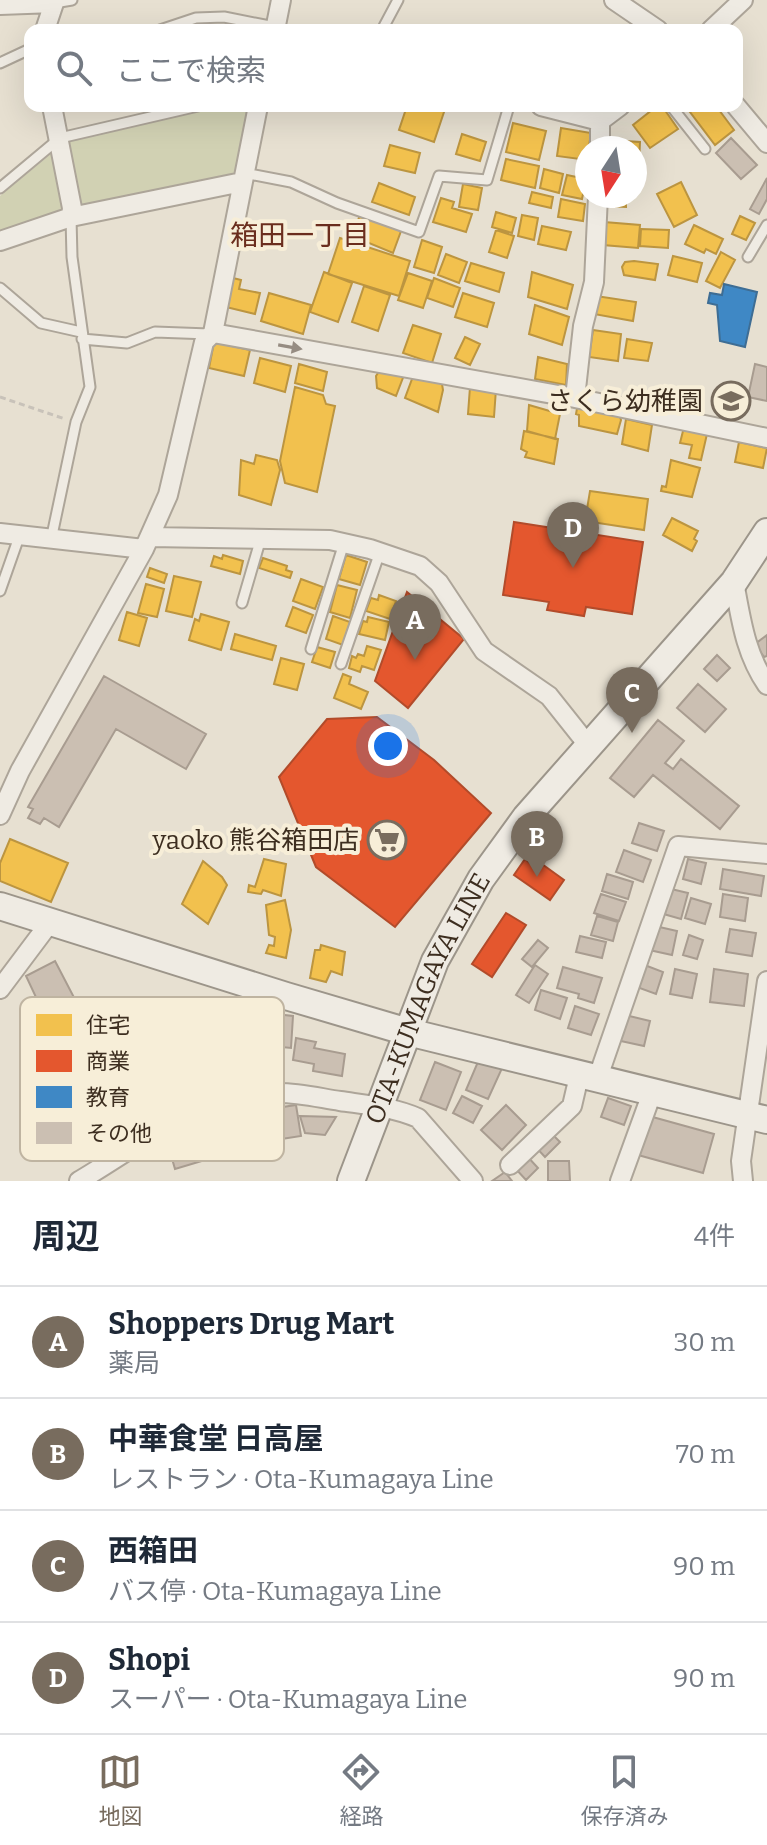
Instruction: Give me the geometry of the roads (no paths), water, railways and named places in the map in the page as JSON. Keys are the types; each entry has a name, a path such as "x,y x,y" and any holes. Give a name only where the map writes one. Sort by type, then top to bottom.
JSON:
{"main road":[{"name":"OTA-KUMAGAYA LINE","path":"351,1181 435,961 481,879 526,817 734,582 767,532"},
{"path":"0,906 408,1032 757,1118"}],"street":[{"path":"279,24 281,0"},
{"path":"614,0 649,24"},
{"path":"717,24 743,0"},
{"path":"0,5 59,1 48,24"},
{"path":"54,112 72,208 71,217"},
{"path":"0,815 20,771 147,543 168,495 204,342 213,333 257,112"},
{"path":"565,112 600,121"},
{"path":"600,121 612,112"},
{"path":"741,112 767,143"},
{"path":"600,121 600,136"},
{"path":"0,241 71,217 243,178"},
{"path":"575,398 583,326 594,282 597,208"},
{"path":"213,333 575,398 767,438"},
{"path":"9,535 51,540 147,543 261,538 330,540 420,566 439,583 484,651 549,696 588,745"},
{"path":"734,582 752,662 767,685"},
{"path":"510,1165 572,1106 588,1078 678,846 767,854"},
{"path":"0,989 51,921"},
{"path":"743,1181 741,1161 757,1118 767,981"},
{"path":"284,1093 382,1100 418,1118 473,1181"},
{"path":"620,1181 652,1093"},
{"path":"79,1181 113,1161"}],"lane":[{"path":"385,24 398,0"},
{"path":"178,24 196,18 224,17 256,24"},
{"path":"0,63 24,52"},
{"path":"0,188 60,138 172,112"},
{"path":"243,178 291,182 337,203 419,232 439,176 487,180 507,112"},
{"path":"676,112 705,149"},
{"path":"51,540 76,422 90,387 72,257 71,217"},
{"path":"748,257 767,225"},
{"path":"0,288 41,323 82,335 127,343 155,332 213,333"},
{"path":"0,591 9,535"},
{"path":"242,603 261,538"},
{"path":"311,649 344,543"},
{"path":"341,664 380,552"}],"place":[{"name":"さくら幼稚園","path":"731,401"},
{"name":"Shopi","path":"573,568"},
{"name":"Shoppers Drug Mart","path":"415,660"},
{"name":"西箱田","path":"632,733"},
{"name":"yaoko 熊谷箱田店","path":"387,840"},
{"name":"中華食堂 日高屋","path":"537,877"}],"district":[{"name":"箱田一丁目","path":"300,235"}]}
